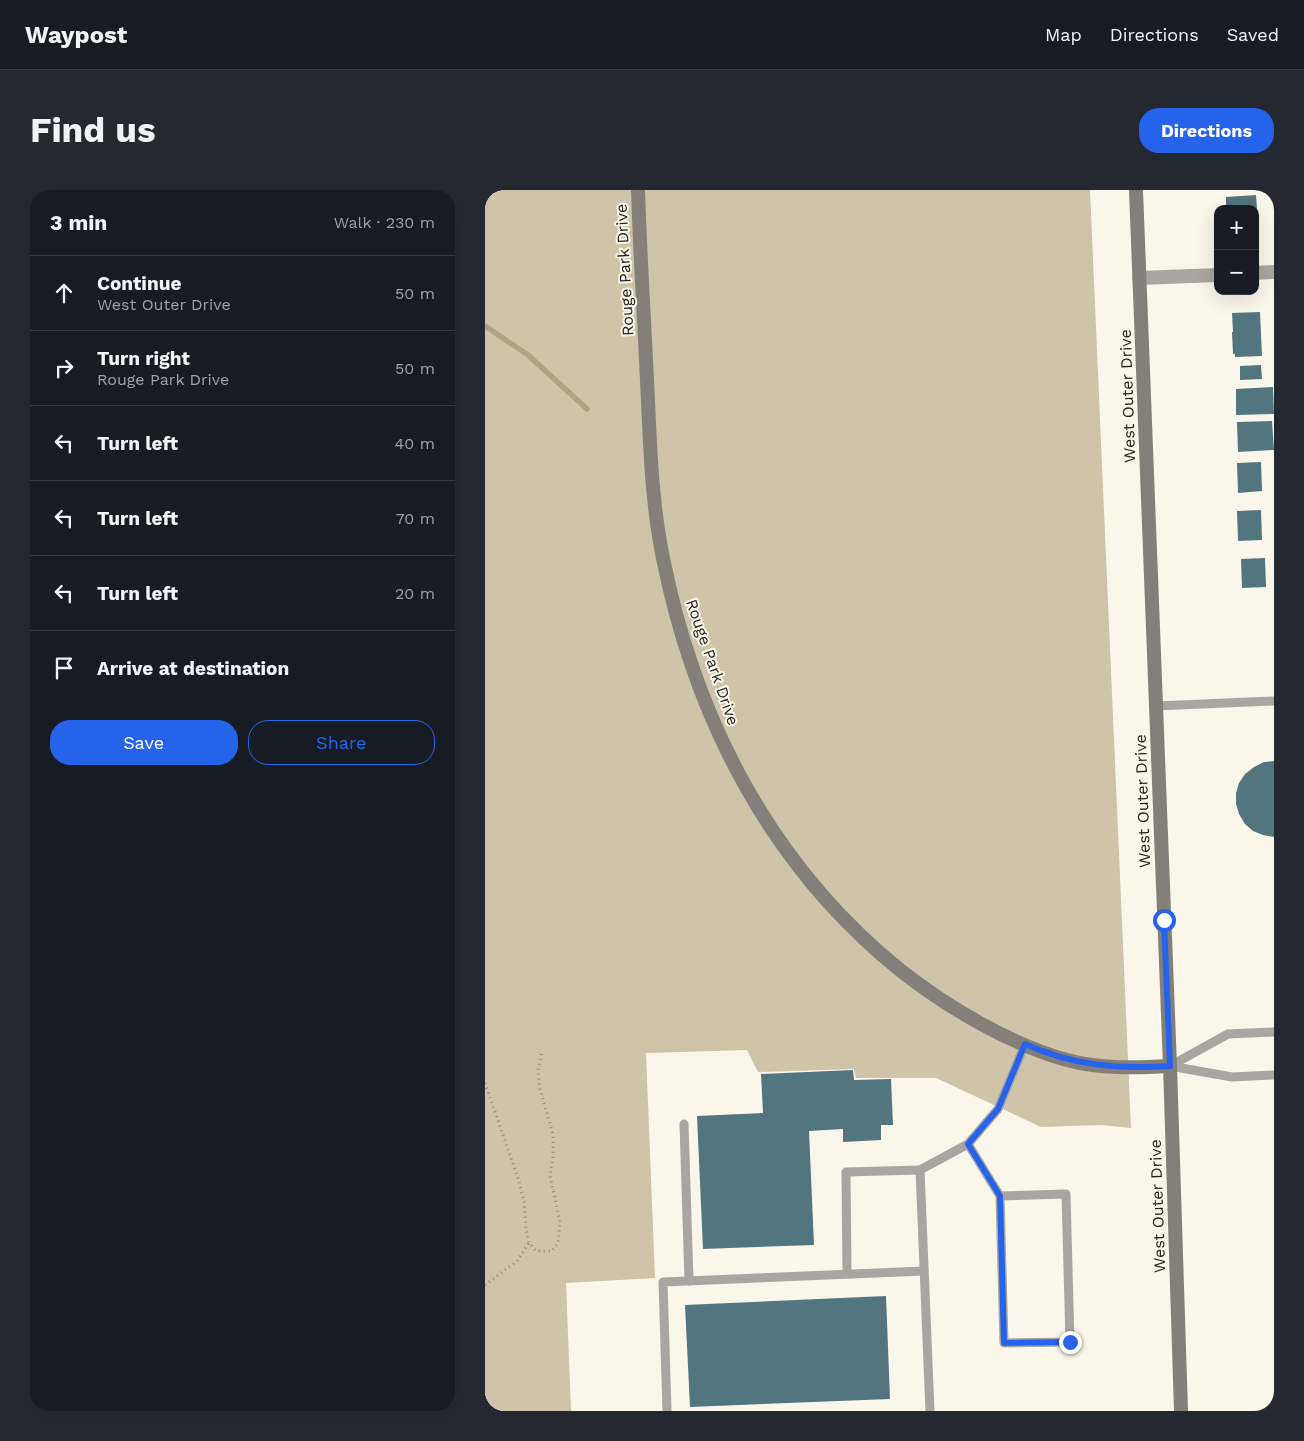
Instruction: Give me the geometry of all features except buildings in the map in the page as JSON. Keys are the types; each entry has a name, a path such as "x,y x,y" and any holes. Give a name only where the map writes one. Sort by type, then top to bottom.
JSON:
{"main road":[{"name":"Rouge Park Drive","path":"638,190 652,476 656,516 672,596 684,643 700,691 720,737 762,814 797,863 847,922 880,954 915,982 961,1012 993,1030 1044,1052 1069,1060 1103,1066 1139,1068 1170,1066"},
{"name":"West Outer Drive","path":"1136,190 1170,1066 1181,1411"}],"street":[{"path":"1259,273 1274,272"},
{"path":"1139,278 1214,274"}],"lane":[{"path":"1156,706 1274,701"},
{"path":"1170,1066 1228,1034 1274,1032"},
{"path":"847,1274 846,1172 920,1170 968,1144 998,1109 1025,1044"},
{"path":"1170,1066 1232,1077 1274,1075"},
{"path":"684,1124 689,1281"},
{"path":"968,1144 1000,1196 1004,1343 1070,1342 1066,1194 1000,1196"},
{"path":"920,1170 929,1411"},
{"path":"667,1411 663,1282 924,1271"}],"path":[{"path":"485,1083 519,1181 524,1202 529,1243 536,1251 552,1251 558,1243 560,1222 550,1176 553,1158 553,1134 540,1089 538,1070 542,1051"},
{"path":"485,1285 517,1261 529,1243"}],"shaded area":[{"path":"485,190 1090,190 1131,1128 1101,1125 1041,1127 936,1078 856,1078 854,1069 758,1072 747,1050 646,1053 655,1278 566,1283 571,1411 485,1411"}],"waterway":[{"path":"485,326 528,355 587,409"}],"route":[{"path":"1070,1342 1004,1343 1000,1196 968,1144 998,1109 1025,1044 1069,1060 1103,1066 1139,1068 1170,1066 1164,920"}]}
